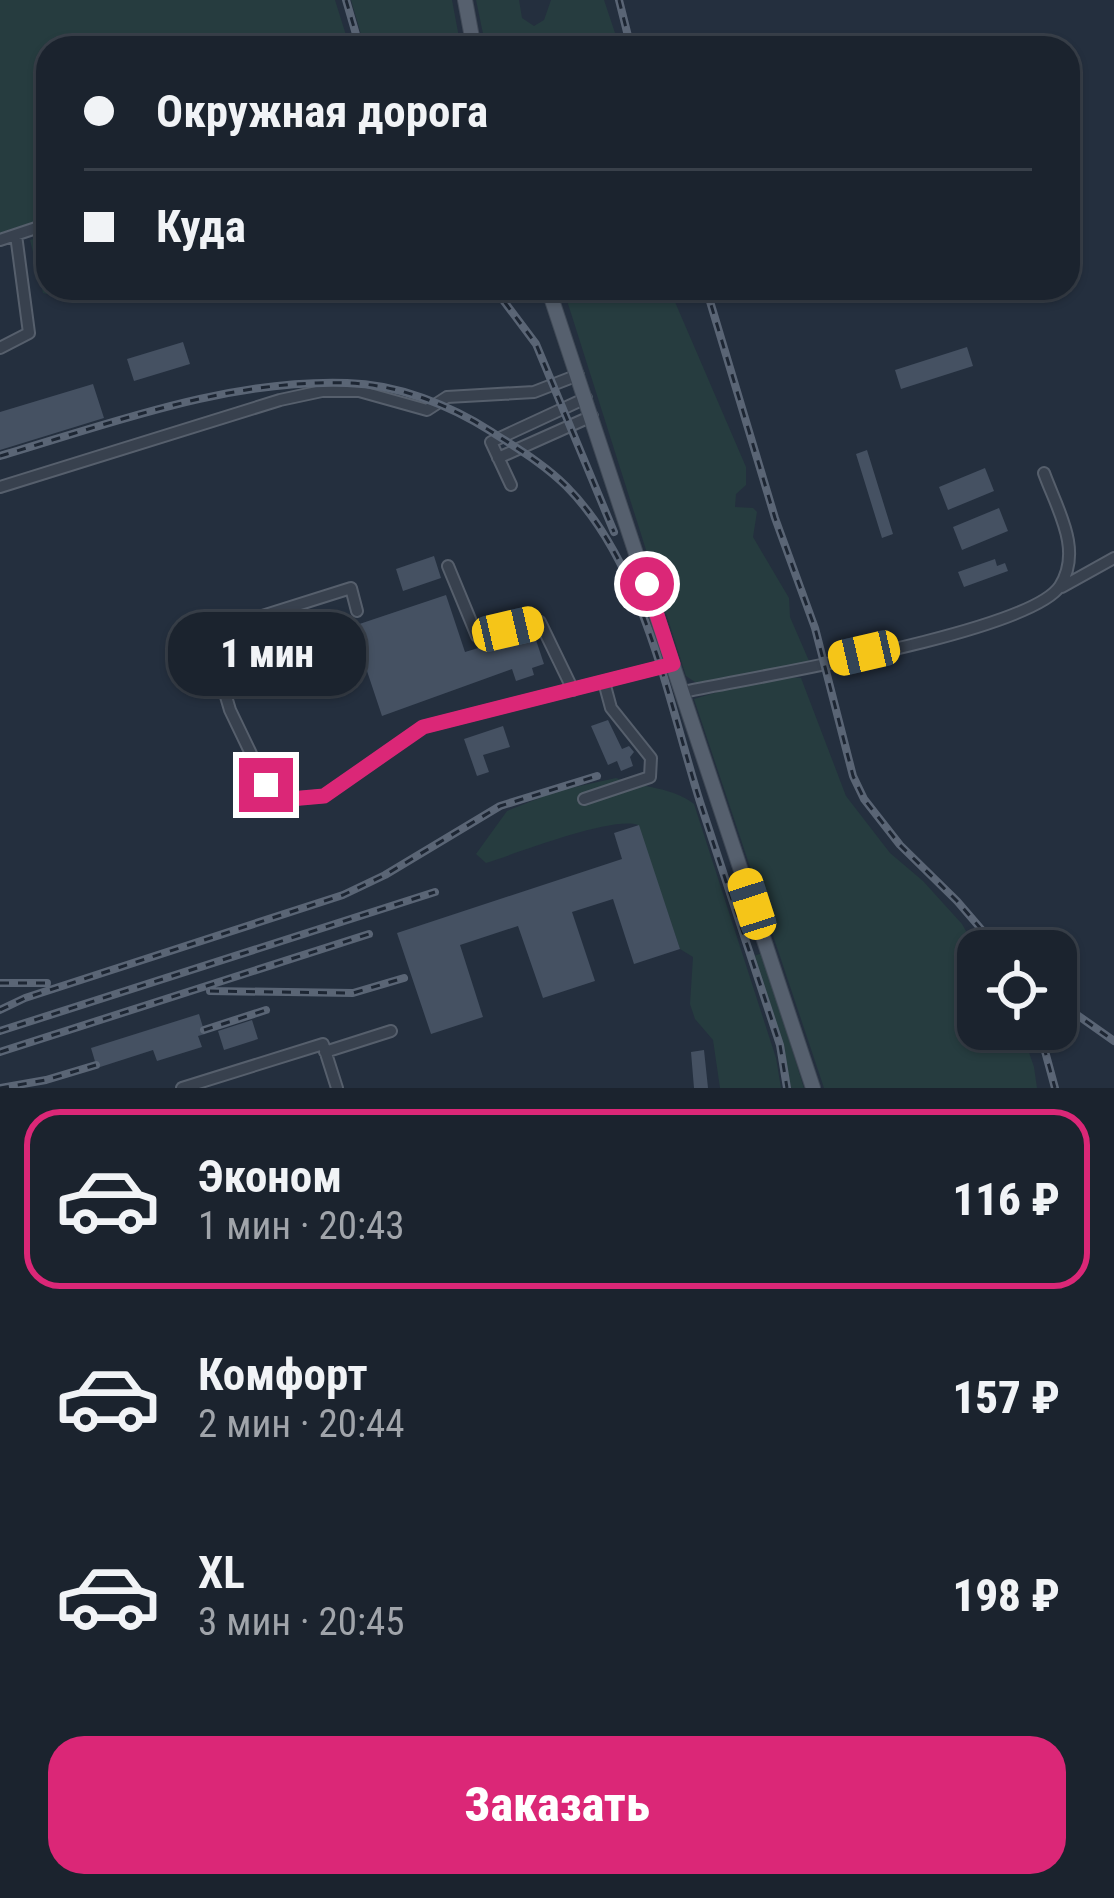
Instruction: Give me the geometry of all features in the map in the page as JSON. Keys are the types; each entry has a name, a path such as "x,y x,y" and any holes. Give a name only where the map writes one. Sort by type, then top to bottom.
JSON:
{"main road":[{"path":"465,0 471,36"},
{"path":"552,300 813,1088"}],"street":[{"path":"0,240 36,228"},
{"path":"0,348 29,333 16,235"},
{"path":"0,487 322,391 372,393 427,410 446,397 534,392 578,375"},
{"path":"511,485 491,442 586,398"},
{"path":"499,458 592,416"},
{"path":"1044,473 1072,548 1059,588"},
{"path":"682,692 983,626 1045,602 1059,588 1114,558"},
{"path":"448,566 477,636 540,622 573,690"},
{"path":"356,611 351,588 221,628 217,665 230,710 266,785 290,799 324,796 423,727 673,664"},
{"path":"584,799 650,777 651,758 611,708 604,682"},
{"path":"326,1052 391,1031"},
{"path":"182,1088 323,1044 337,1088"}],"green space":[{"path":"0,0 335,0 346,36 36,36 36,221 0,233"},
{"path":"351,0 452,0 459,36 362,36"},
{"path":"476,0 519,0 522,18 534,26 544,20 551,0 604,0 616,36 484,36"},
{"path":"567,300 674,300 746,467 746,485 736,494 735,507 757,512 753,537 789,598 790,617 809,661 701,686 686,676"},
{"path":"801,678 846,796 890,853 923,881 965,930 957,930 957,1050 1028,1050 1037,1088 824,1088 694,699 748,683"},
{"path":"616,778 667,791 694,804 776,1058 781,1088 720,1088 713,1040 695,1019 690,1004 693,957 680,949 638,825 587,830 486,863 476,854 507,811 557,791"},
{"path":"762,953 804,1088 791,1088 754,956"}],"building":[{"path":"183,342 190,364 134,381 127,359"},
{"path":"967,347 973,366 901,389 895,370"},
{"path":"93,384 104,418 0,450 0,412"},
{"path":"867,450 893,534 882,538 856,454"},
{"path":"985,468 994,491 948,510 939,487"},
{"path":"999,508 1008,531 962,550 953,527"},
{"path":"434,556 441,578 403,591 396,569"},
{"path":"995,559 997,566 1005,563 1008,571 964,587 958,572"},
{"path":"446,595 465,652 508,639 510,645 535,637 544,664 532,668 534,675 516,681 512,669 382,716 361,653 236,695 228,668"},
{"path":"608,720 622,749 629,746 634,752 630,757 633,766 621,771 617,761 608,765 591,726"},
{"path":"503,726 510,747 483,755 489,772 477,776 464,739"},
{"path":"639,825 680,949 634,964 613,899 572,912 595,981 543,998 518,926 460,945 483,1017 431,1034 397,933 622,859 614,833"},
{"path":"199,1014 205,1034 198,1036 202,1047 157,1061 153,1050 97,1068 91,1048"},
{"path":"252,1020 258,1039 224,1050 218,1031"},
{"path":"704,1050 708,1088 694,1088 691,1052"}],"railway":[{"path":"346,0 356,36"},
{"path":"619,0 628,36"},
{"path":"503,300 536,344 614,532"},
{"path":"710,300 775,518 815,628 853,776 864,799 900,845 982,930"},
{"path":"0,456 215,396 259,388 347,383 385,387 441,405 549,471 593,518 634,593 780,1045 787,1088"},
{"path":"0,1010 343,895 500,806 597,776"},
{"path":"0,1031 435,892"},
{"path":"0,1052 369,934"},
{"path":"210,991 353,993 404,978"},
{"path":"0,983 47,983"},
{"path":"204,1030 266,1010"},
{"path":"1077,1015 1114,1041"},
{"path":"1045,1050 1055,1088"},
{"path":"0,1088 96,1065"}],"route":[{"path":"266,785 290,799 324,796 423,727 673,664 647,584"}]}
